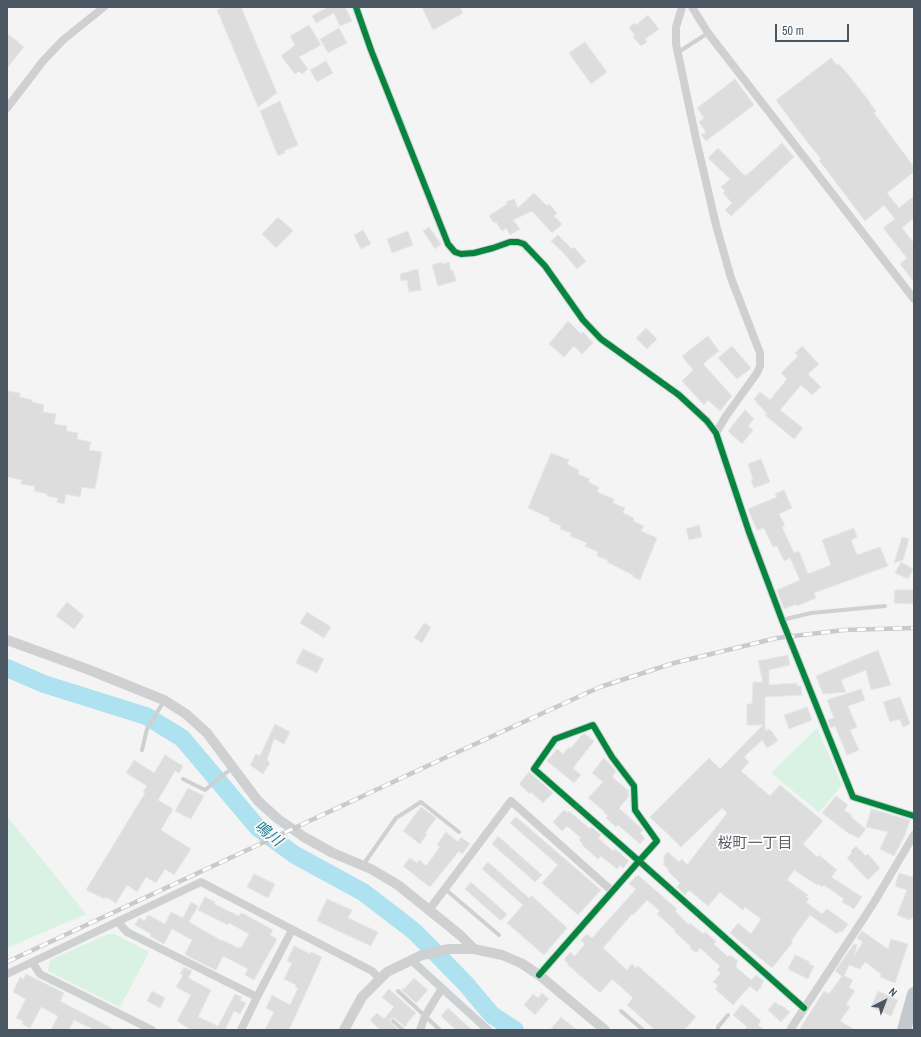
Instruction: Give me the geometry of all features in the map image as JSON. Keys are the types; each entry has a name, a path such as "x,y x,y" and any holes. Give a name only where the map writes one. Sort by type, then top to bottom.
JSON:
{"highway":[{"path":"908,1025 914,994"}],"street":[{"path":"7,108 43,61 63,40 104,7"},
{"path":"356,7 385,86 443,233 451,249 460,254 474,253 510,242 524,244 545,266 583,320 601,339 679,395 698,412 716,433 749,532 782,620 853,797 914,816"},
{"path":"682,7 676,27 677,53 716,225 731,278 760,353 760,366 757,373 726,416 716,433"},
{"path":"692,7 708,33 914,299"},
{"path":"7,640 148,692 186,714 207,733 258,801 278,819 315,844 363,866 398,885 460,935 474,949"},
{"path":"539,975 638,861 657,841 636,810 634,786 612,757 593,725 554,739 534,769 638,861 804,1008"},
{"path":"429,910 511,801 612,891"},
{"path":"790,1030 873,904 914,835"},
{"path":"7,974 201,882 366,967 380,979"},
{"path":"118,922 127,932 257,997"},
{"path":"241,1030 292,930"},
{"path":"344,1030 362,997 387,972 422,955 449,949 474,949 502,955 521,963 539,975 605,1030"},
{"path":"411,960 488,1030"},
{"path":"32,962 40,974 152,1030"},
{"path":"420,1030 442,988"}],"lane":[{"path":"677,53 708,33"},
{"path":"782,620 811,613 885,606"},
{"path":"142,750 148,729 164,700"},
{"path":"183,779 205,790 232,768"},
{"path":"363,866 396,818 421,802 459,832"},
{"path":"445,889 499,935"},
{"path":"398,991 440,1030"},
{"path":"621,1011 643,1030"},
{"path":"718,1030 718,1027 728,1015"},
{"path":"393,1021 403,1030"}],"green space":[{"path":"817,728 842,785 819,812 771,773"},
{"path":"7,816 86,914 7,948"},
{"path":"108,934 114,934 149,952 120,1007 48,971 50,960"}],"building":[{"path":"224,7 241,7 277,93 258,107 217,10"},
{"path":"328,7 345,7 352,21 340,26 334,13 316,23 312,16"},
{"path":"422,7 460,7 463,13 433,30"},
{"path":"648,15 659,29 645,39 647,42 641,46 633,37 635,36 629,27 635,23 636,25"},
{"path":"309,25 321,45 299,57 308,69 302,74 299,71 295,74 281,56 295,45 290,36"},
{"path":"339,28 347,43 328,53 320,39"},
{"path":"7,33 24,47 7,68"},
{"path":"585,42 607,72 591,84 569,53"},
{"path":"831,58 837,65 839,64 870,102 876,111 874,113 914,167 914,172 887,193 899,208 914,196 914,218 902,228 914,243 914,282 900,264 907,258 883,228 895,219 884,205 865,221 819,160 821,159 776,100"},
{"path":"326,61 333,73 317,82 310,70"},
{"path":"735,79 754,105 706,141 701,135 706,132 699,122 704,118 697,108"},
{"path":"280,101 298,145 284,151 285,153 278,156 260,111"},
{"path":"782,143 794,157 731,216 725,210 732,203 723,193 725,191 721,187 730,179 708,158 718,148 745,176"},
{"path":"534,193 547,206 549,204 557,213 554,216 562,224 552,233 532,211 513,220 520,229 510,235 506,228 502,231 496,222 494,223 489,216 507,204 506,202 514,199 518,208"},
{"path":"278,217 293,231 276,248 262,234"},
{"path":"429,227 441,244 435,249 423,231"},
{"path":"363,230 371,244 361,249 354,235"},
{"path":"408,231 413,245 392,253 387,239"},
{"path":"558,235 572,249 574,247 586,261 577,269 551,241"},
{"path":"442,262 442,264 449,262 451,271 453,270 456,281 438,286 432,265"},
{"path":"418,269 421,290 409,292 407,280 401,281 400,274"},
{"path":"568,321 581,334 583,332 593,343 582,354 574,346 564,357 549,344"},
{"path":"646,328 657,339 647,349 636,338"},
{"path":"708,336 719,351 703,364 732,396 720,411 708,400 704,405 682,381 693,370 682,356"},
{"path":"732,346 751,368 737,379 718,358"},
{"path":"802,346 819,364 808,374 821,387 812,395 801,385 780,410 803,428 794,439 765,415 767,414 754,399 760,392 770,400 787,379 781,373 798,356 795,353"},
{"path":"7,391 20,393 20,397 44,405 43,412 56,414 54,424 67,426 66,431 78,433 77,439 91,442 89,450 102,452 95,489 82,487 80,497 66,494 64,504 57,502 58,498 34,491 35,486 21,484 22,480 7,477"},
{"path":"745,410 754,419 748,426 753,430 742,444 728,431"},
{"path":"551,453 569,460 567,464 579,470 578,474 590,479 588,482 599,487 597,492 614,499 613,503 625,508 623,513 634,518 633,521 644,526 641,531 657,538 640,580 607,562 608,560 597,556 598,552 585,546 587,543 570,536 571,533 560,529 561,526 549,521 550,518 528,508"},
{"path":"761,459 770,482 754,488 751,480 753,479 748,464"},
{"path":"784,490 792,508 779,514 785,526 782,527 794,553 799,551 808,574 831,565 822,540 854,528 857,537 851,540 857,555 880,547 888,566 814,593 816,598 797,606 796,604 784,609 777,590 800,580 790,558 784,561 777,546 773,547 764,528 757,530 748,509 777,497 775,494"},
{"path":"699,525 702,537 689,540 686,529"},
{"path":"902,537 909,539 903,560 894,563"},
{"path":"901,562 913,569 908,579 895,573"},
{"path":"895,590 914,590 914,604 894,603"},
{"path":"67,602 84,616 74,629 56,616"},
{"path":"307,612 331,627 324,638 300,623"},
{"path":"424,623 431,627 422,643 414,638"},
{"path":"303,649 324,659 317,673 296,663"},
{"path":"878,650 891,685 871,690 866,670 841,680 846,692 823,694 816,676"},
{"path":"788,655 790,665 769,670 769,685 797,683 797,686 801,686 802,695 765,697 765,731 769,729 778,741 767,748 762,740 744,757 749,762 741,771 770,796 780,785 823,821 803,844 817,857 819,855 837,870 831,877 862,897 854,909 842,902 844,899 824,885 822,887 818,884 817,885 794,870 787,880 808,895 806,897 809,899 806,902 822,914 827,909 848,924 842,932 840,931 837,934 810,915 791,941 793,942 772,968 730,933 738,923 751,934 761,919 745,907 743,910 720,892 708,906 689,890 685,895 677,887 680,883 664,865 664,856 668,852 679,862 682,859 687,865 727,813 722,808 681,847 650,817 709,758 720,769 763,725 747,725 747,704 752,704 753,682 763,682 758,661"},
{"path":"861,689 865,700 848,706 857,727 850,730 859,750 847,755 835,726 831,728 828,720 834,718 827,700"},
{"path":"900,697 910,724 903,727 900,719 890,722 883,702"},
{"path":"807,707 812,720 789,729 784,715"},
{"path":"275,724 290,732 284,744 274,739 267,760 270,763 263,774 250,765 256,754 260,756"},
{"path":"585,734 594,741 573,768 581,775 574,783 547,761 557,749 563,754 569,747 570,749 582,735"},
{"path":"165,755 183,766 179,773 175,771 158,800 173,809 161,830 191,849 174,875 165,869 156,883 146,877 137,892 127,885 116,903 106,897 105,899 86,890 145,793 143,792 147,786 126,773 134,760 154,773"},
{"path":"604,758 616,771 612,777 629,791 629,796 619,808 643,830 640,833 645,838 640,844 618,825 616,827 606,818 608,816 604,813 605,812 588,798 603,782 592,773"},
{"path":"529,772 553,793 543,803 519,784"},
{"path":"188,788 204,796 191,819 175,811"},
{"path":"836,796 848,805 844,810 852,815 851,817 866,829 859,838 848,833 822,813"},
{"path":"421,807 436,818 425,833 427,834 420,844 403,831"},
{"path":"871,809 910,820 905,835 894,856 880,849 888,832 866,827"},
{"path":"564,810 568,813 569,811 590,829 591,827 601,835 598,838 613,851 615,849 629,861 623,868 620,865 617,869 601,856 598,859 582,845 583,844 579,840 581,838 567,826 562,831 553,822"},
{"path":"516,817 601,890 578,915 542,883 558,865 510,823"},
{"path":"446,832 458,842 461,837 470,844 462,854 459,851 430,887 403,866 410,858 417,863 419,860 426,866 440,847 437,845"},
{"path":"498,836 542,875 535,882 492,844"},
{"path":"856,846 866,856 868,854 880,868 868,880 847,858"},
{"path":"488,862 529,898 532,896 567,928 544,955 507,923 523,905 482,869"},
{"path":"899,873 912,877 914,874 914,918 911,918 910,920 897,915 907,890 895,886"},
{"path":"254,874 275,884 268,898 247,887"},
{"path":"638,875 677,909 675,911 689,925 690,923 703,934 705,932 716,941 714,944 728,957 730,955 738,961 736,967 751,980 756,975 764,981 757,992 750,986 733,1005 715,989 718,985 713,982 721,973 717,970 720,966 700,948 696,953 690,948 691,947 674,931 675,930 657,914 660,911 647,900 633,915 632,914 603,948 627,970 632,964 636,968 638,966 696,1017 684,1030 655,1030 627,1005 633,998 612,979 600,993 567,964 568,963 564,960 570,952 575,956 585,944 581,940 587,934 592,938 636,889 629,884"},
{"path":"471,882 507,914 501,921 465,889"},
{"path":"205,897 215,902 214,904 239,916 241,913 244,914 273,930 270,935 277,939 254,980 245,975 248,969 223,956 216,970 189,957 185,954 192,940 172,929 164,944 150,936 151,934 135,925 139,918 145,921 148,915 165,924 171,912 183,918 191,902 198,906 189,922 222,941 241,948 249,934 229,923 228,925 198,910"},
{"path":"327,899 352,910 348,918 378,932 371,946 317,921"},
{"path":"862,931 888,949 891,939 908,944 895,983 880,977 881,974 865,962 860,969 849,965 844,976 853,980 849,987 855,991 846,1004 850,1007 840,1021 855,1030 799,1030 824,991 829,994 842,976 835,971 854,944 857,945 854,956 863,942 857,938"},
{"path":"294,946 310,954 311,952 322,957 289,1030 265,1030 274,1012 266,1008 272,995 290,1005 298,988 295,987 296,985 284,979 292,963 287,961"},
{"path":"795,955 810,962 809,964 814,966 808,979 788,969"},
{"path":"184,967 192,971 188,978 211,990 198,1017 218,1026 235,994 242,997 240,1000 246,1003 240,1014 234,1011 225,1030 191,1030 177,1021 191,995 176,987 183,975 180,974"},
{"path":"26,974 64,993 60,1001 115,1030 94,1030 74,1020 69,1030 51,1030 58,1016 41,1007 30,1028 22,1024 23,1021 16,1018 26,999 13,992 20,977 23,979"},
{"path":"414,978 428,990 416,1003 402,990"},
{"path":"389,989 416,1013 405,1027 395,1018 392,1018 390,1022 398,1030 380,1030 370,1020 377,1013 384,1019 394,1007 382,997"},
{"path":"152,991 165,998 160,1008 147,1001"},
{"path":"878,991 898,1000 891,1016 871,1007"},
{"path":"542,993 549,999 535,1015 524,1005 533,994 538,998"},
{"path":"775,1002 790,1012 781,1022 768,1010"},
{"path":"742,1004 761,1021 758,1025 764,1030 744,1030 747,1027 733,1015"},
{"path":"448,1008 472,1030 456,1030 441,1016"},
{"path":"561,1017 577,1030 550,1030"}],"waterway":[{"name":"鳴川","path":"7,668 44,684 146,716 182,738 258,828 295,855 363,892 415,932 465,983 492,1015 515,1030"}],"railway":[{"path":"7,962 600,687 674,663 777,638 844,630 914,628"}],"cycle path":[{"path":"356,7 371,50 448,244 455,252 461,254 474,253 510,242 524,244 545,266 583,320 601,339 679,395 707,421 716,433 749,532 782,620 853,797 914,816"},
{"path":"539,975 639,861 657,841 635,810 634,786 612,757 593,725 555,739 534,769 639,861 804,1008"}],"district":[{"name":"桜町一丁目","path":"755,844"}]}
